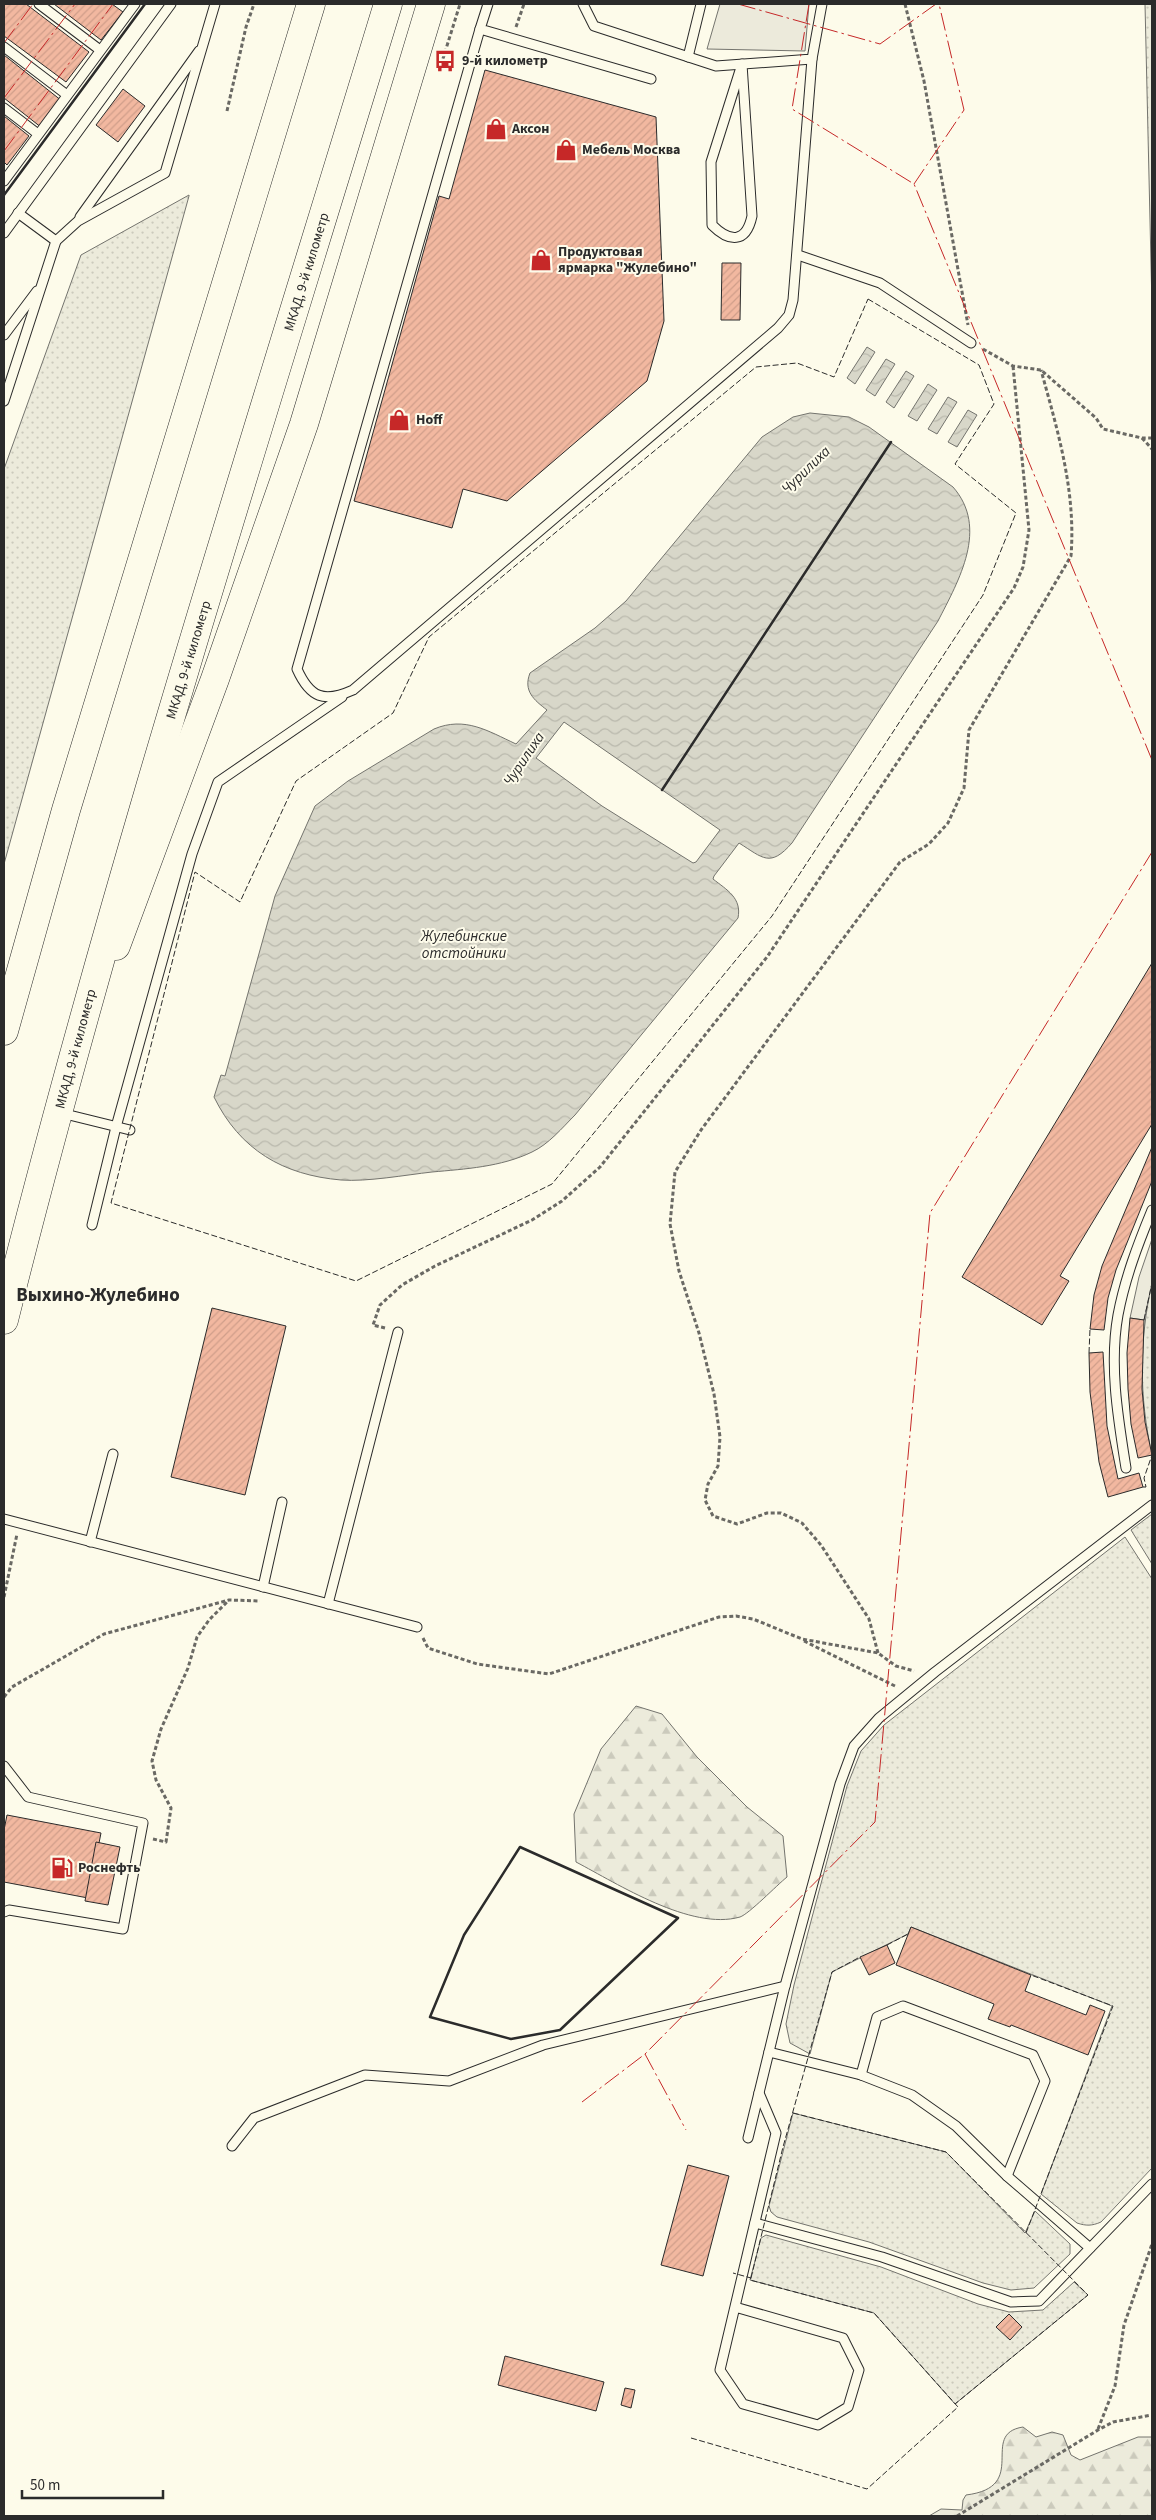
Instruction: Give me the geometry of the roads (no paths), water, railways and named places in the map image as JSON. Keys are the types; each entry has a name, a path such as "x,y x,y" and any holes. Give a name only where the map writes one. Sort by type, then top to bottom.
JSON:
{"main road":[{"path":"4,1031 66,810 311,4"},
{"name":"МКАД, 9-й километр","path":"4,1320 58,1112 136,831 388,4"},
{"path":"70,1070 212,688 304,424 431,4"}],"lane":[{"path":"39,4 100,50"},
{"path":"4,233 171,4"},
{"path":"78,221 165,173 215,4"},
{"path":"353,690 336,698 317,696 304,685 297,669 488,4"},
{"path":"583,4 594,26 716,66 812,59"},
{"path":"688,57 701,4"},
{"path":"92,1224 116,1127 192,854 218,782 353,690 778,328 789,314 798,255 812,59 822,4"},
{"path":"5,176 100,50 129,6"},
{"path":"480,29 651,79"},
{"path":"4,401 56,242 78,221 203,44"},
{"path":"4,47 67,95"},
{"path":"742,64 752,216 750,225 743,235 731,239 722,235 712,225 711,162 742,64"},
{"path":"4,108 38,134"},
{"path":"18,213 56,242"},
{"path":"798,255 880,283 971,343"},
{"path":"4,335 42,285"},
{"path":"58,1112 130,1130"},
{"path":"1126,1468 1116,1390 1118,1316 1128,1273 1152,1210"},
{"path":"328,1604 398,1332"},
{"path":"90,1542 114,1454"},
{"path":"263,1587 282,1502"},
{"path":"748,2138 840,1784 854,1746 879,1718 935,1672 1152,1506"},
{"path":"4,1520 417,1627"},
{"path":"4,1766 28,1798 143,1823 123,1929 8,1910 4,1912"},
{"path":"232,2146 254,2118 365,2075 449,2081 543,2045 786,1986"},
{"path":"861,2075 878,2017 903,2006 1034,2055 1045,2081 1007,2176"},
{"path":"770,2052 861,2075 912,2094 956,2126 1007,2176 1090,2248"},
{"path":"735,2307 843,2338 860,2370 848,2407 818,2425 743,2404 720,2370 776,2133 759,2093"},
{"path":"754,2223 882,2257 1010,2302 1039,2301 1152,2184"}],"water":[{"path":"867,347 875,352 855,384 847,378"},
{"path":"886,359 895,364 875,396 866,390"},
{"path":"906,371 914,376 894,408 886,402"},
{"path":"928,384 937,390 917,421 908,416"},
{"path":"948,397 957,402 937,434 928,429"},
{"path":"968,410 977,415 957,447 948,442"},
{"name":"Жулебинские отстойники","path":"810,413 849,417 869,427 953,487 964,503 969,519 970,537 961,571 938,621 792,843 778,856 766,858 739,843 714,876 713,879 736,900 739,911 738,918 575,1115 544,1145 532,1152 508,1161 457,1170 386,1178 341,1180 320,1177 282,1166 250,1145 225,1116 214,1097 221,1075 225,1076 275,896 315,806 348,781 434,729 445,725 456,724 476,727 516,744 547,710 534,699 529,690 528,679 530,673 595,628 626,601 762,437 793,417","holes":["564,722 720,830 696,862 693,863 602,806 536,758"]}],"place":[{"name":"9-й километр","path":"445,61"},
{"name":"Аксон","path":"496,129"},
{"name":"Мебель Москва","path":"566,150"},
{"name":"Продуктовая ярмарка \"Жулебино\"","path":"541,260"},
{"name":"Hoff","path":"399,420"},
{"name":"Роснефть","path":"62,1868"}],"district":[{"name":"Выхино-Жулебино","path":"98,1295"}],"water label":[{"name":"Чурилиха","path":"806,470"},
{"name":"Чурилиха","path":"524,759"}]}
